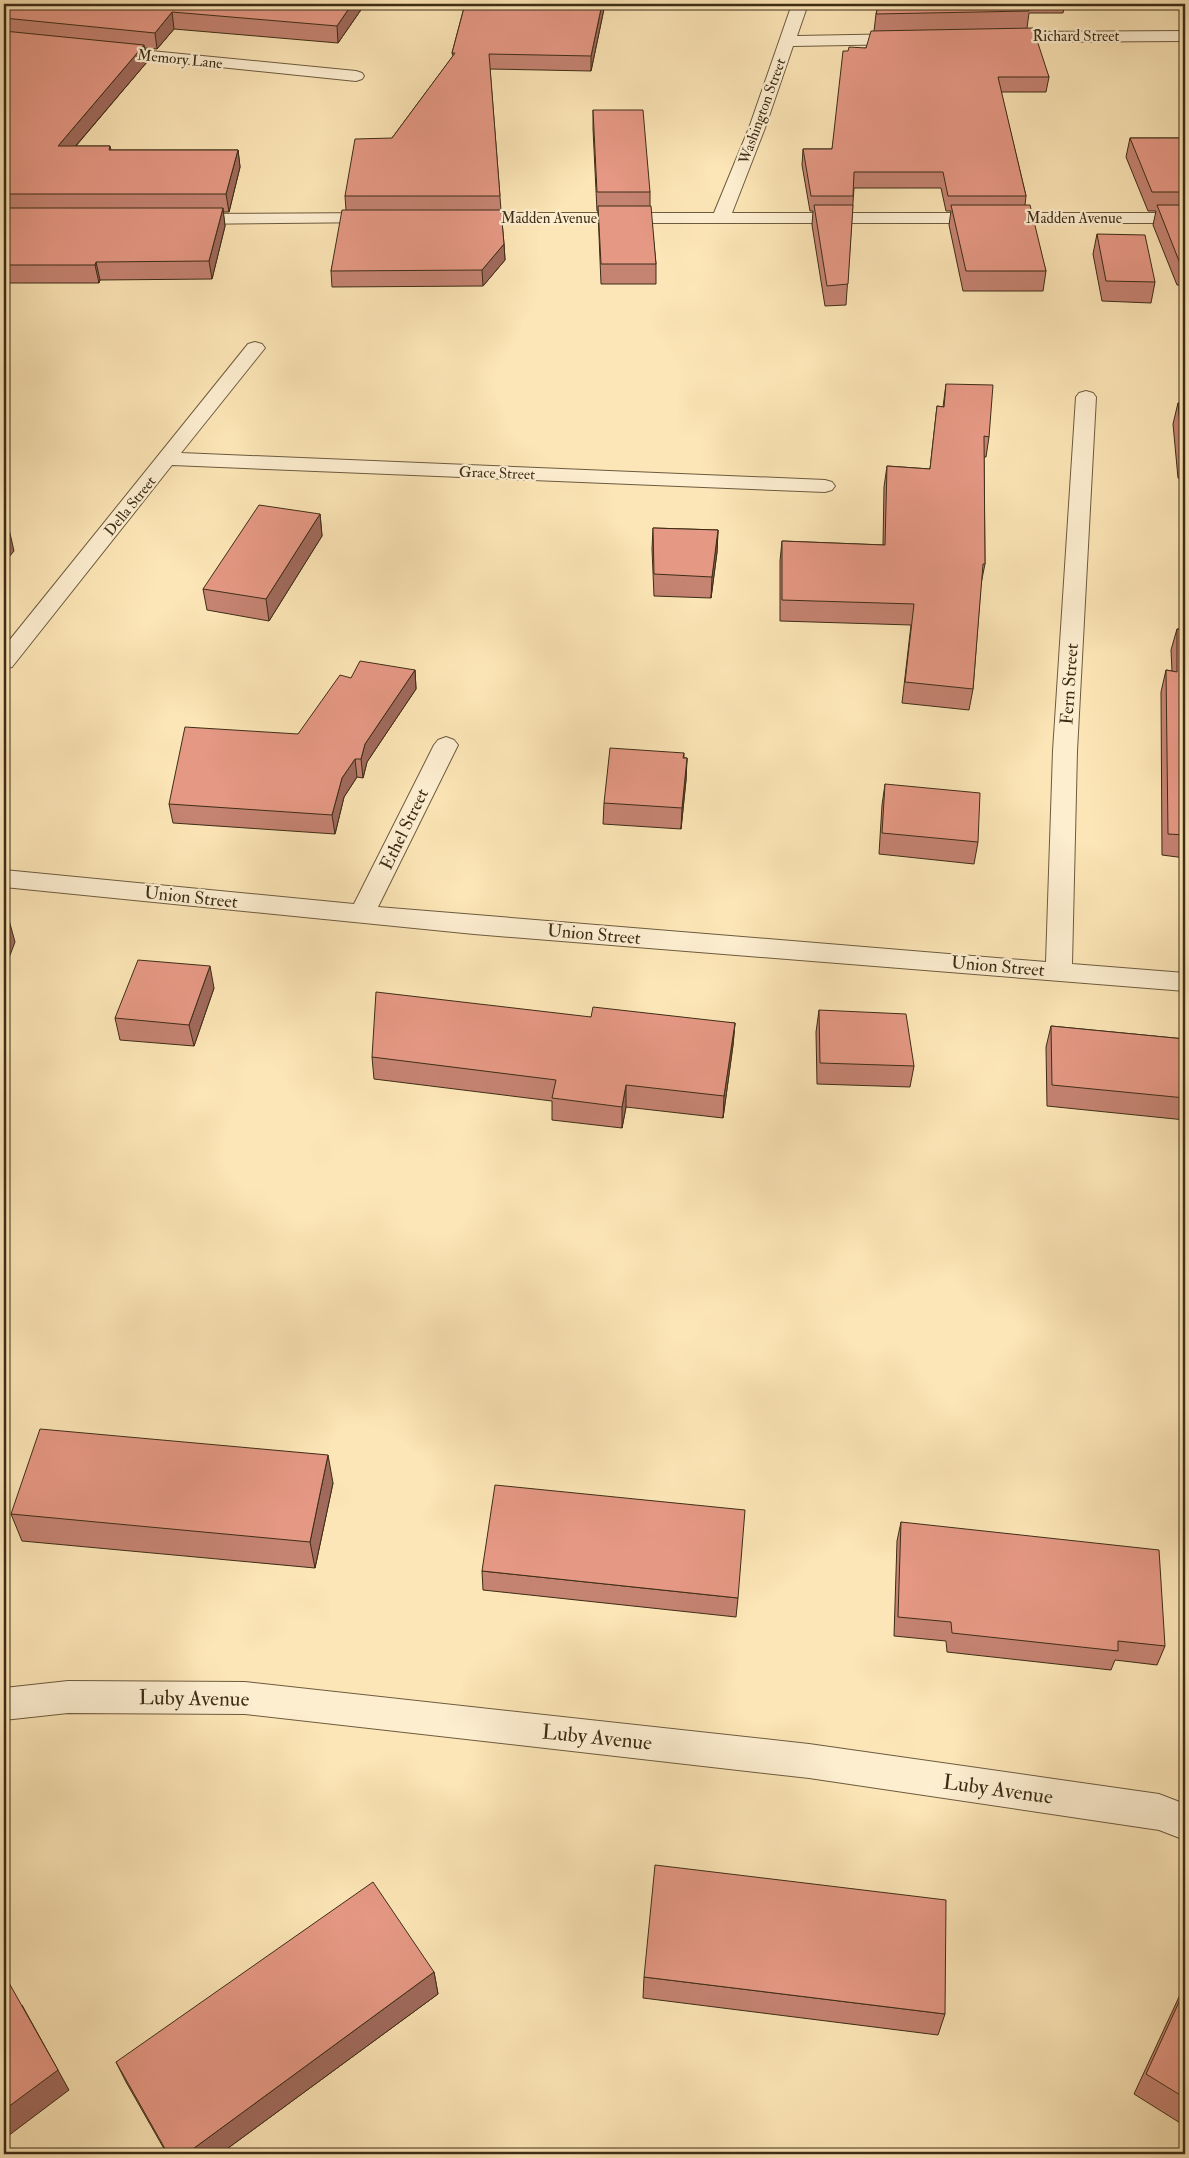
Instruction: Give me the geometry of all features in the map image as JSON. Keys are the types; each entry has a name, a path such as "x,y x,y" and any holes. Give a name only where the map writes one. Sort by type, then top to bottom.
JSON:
{"street":[{"name":"Washington Street","path":"721,218 788,41 800,4"},
{"name":"Richard Street","path":"985,37 1185,36"},
{"path":"788,41 926,38"},
{"name":"Memory Lane","path":"91,50 356,76"},
{"path":"174,219 392,218"},
{"name":"Madden Avenue","path":"451,218 1185,218"},
{"name":"Della Street","path":"4,662 255,348"},
{"name":"Fern Street","path":"1059,971 1065,751 1086,397"},
{"name":"Grace Street","path":"168,458 825,486"},
{"name":"Ethel Street","path":"362,914 446,745"},
{"name":"Union Street","path":"4,879 484,926 1185,982"},
{"name":"Luby Avenue","path":"4,1704 68,1697 245,1698 809,1760 1158,1812 1185,1822"}],"building":[{"path":"4,4 352,4 337,26 172,12 155,33 4,18"},
{"path":"465,4 602,4 591,56 489,54 500,196 345,196 355,139 392,138 455,53 452,53"},
{"path":"879,4 1027,4 1029,11 876,14"},
{"path":"1033,28 1049,77 998,77 1026,196 948,196 943,172 854,172 853,196 811,196 803,149 832,149 843,51 848,51 849,47 866,48 871,31"},
{"path":"4,31 144,45 58,146 110,146 109,150 238,150 226,194 4,194"},
{"path":"593,110 643,110 650,192 597,192"},
{"path":"1130,138 1185,138 1185,192 1152,192"},
{"path":"814,205 853,205 848,284 827,286"},
{"path":"951,205 1030,205 1046,271 966,271"},
{"path":"1157,205 1185,205 1185,266 1181,266"},
{"path":"598,206 651,206 656,264 601,264"},
{"path":"4,208 223,208 209,261 96,262 95,265 4,265"},
{"path":"342,210 501,210 504,244 482,270 331,271"},
{"path":"1097,234 1145,235 1155,282 1106,281"},
{"path":"946,384 993,385 989,437 984,436 985,564 983,564 973,689 905,682 914,604 782,600 782,541 885,545 887,466 930,469 937,406 944,407"},
{"path":"1178,403 1185,404 1185,457 1183,457"},
{"path":"259,505 320,514 266,599 203,589"},
{"path":"4,528 9,529 4,536"},
{"path":"653,528 718,530 712,577 654,574"},
{"path":"1177,629 1185,630 1185,835 1168,834 1166,670 1177,672"},
{"path":"360,661 415,670 365,744 361,759 355,759 342,778 332,815 169,804 185,727 298,734 340,675 351,678"},
{"path":"610,748 684,753 683,758 687,758 682,808 604,803"},
{"path":"885,784 980,793 978,842 882,833"},
{"path":"4,920 9,920 4,934"},
{"path":"138,960 210,966 189,1025 115,1018"},
{"path":"376,992 591,1017 593,1007 735,1023 724,1096 626,1085 622,1107 552,1098 556,1080 372,1057"},
{"path":"819,1010 906,1014 914,1066 820,1063"},
{"path":"1051,1026 1185,1039 1185,1098 1052,1085"},
{"path":"40,1429 328,1455 310,1542 11,1514"},
{"path":"495,1485 745,1510 738,1598 482,1571"},
{"path":"901,1522 1159,1550 1165,1646 1118,1641 1118,1651 952,1633 951,1622 898,1617"},
{"path":"655,1865 946,1900 945,2014 644,1977"},
{"path":"373,1882 434,1972 186,2154 168,2154 116,2062"},
{"path":"4,1974 58,2070 4,2110"},
{"path":"1185,1989 1185,2098 1146,2074"}]}
